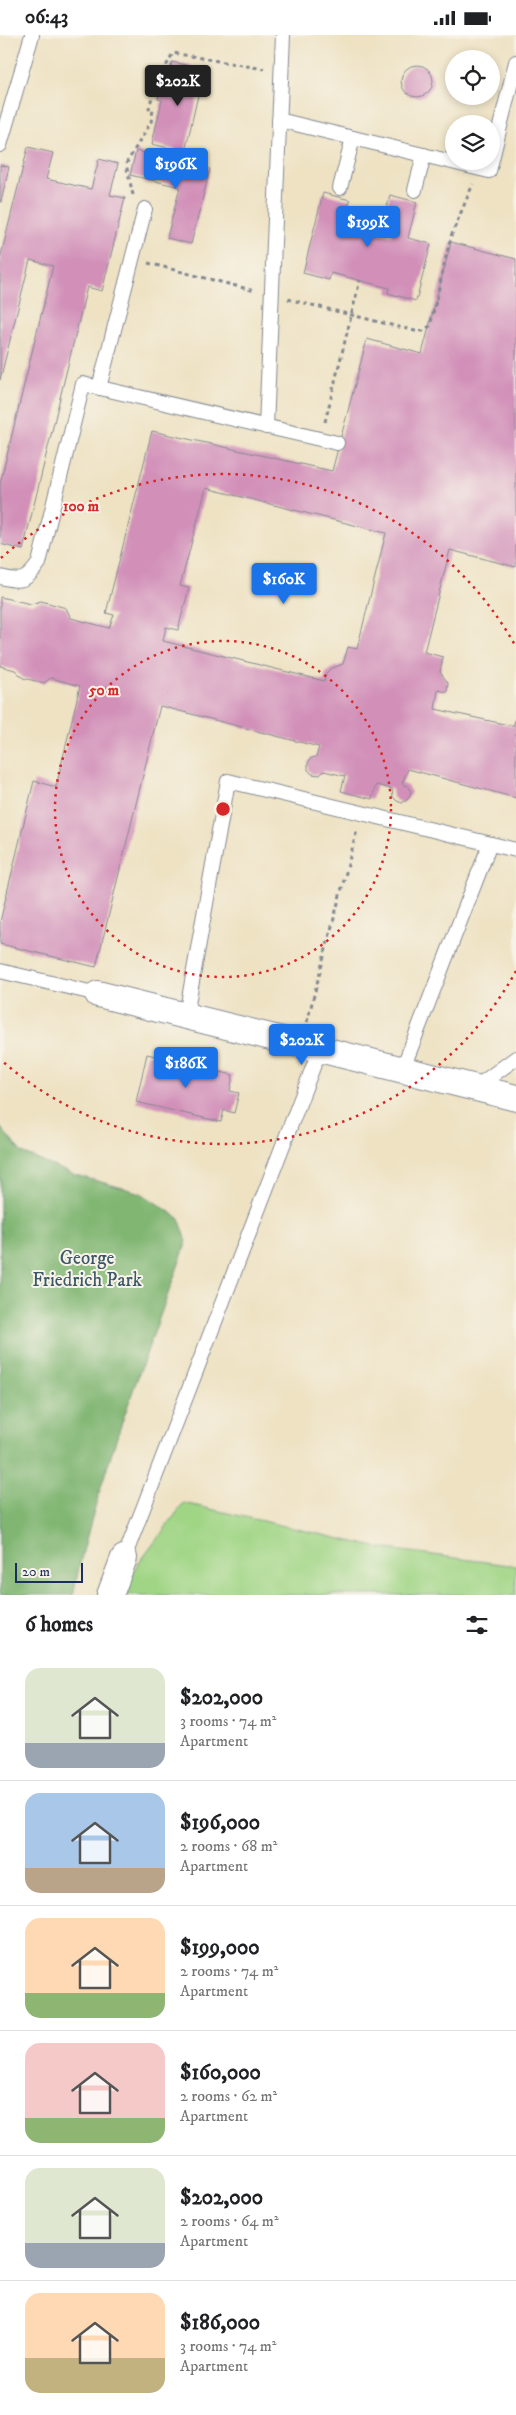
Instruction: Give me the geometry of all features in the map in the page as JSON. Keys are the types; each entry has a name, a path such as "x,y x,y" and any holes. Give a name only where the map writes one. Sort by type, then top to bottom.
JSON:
{"street":[{"path":"98,994 310,1047 403,1068 516,1098"},
{"path":"110,1595 124,1559"}],"lane":[{"path":"0,145 32,35"},
{"path":"266,427 283,35"},
{"path":"500,127 516,62"},
{"path":"279,120 445,160"},
{"path":"340,188 353,138"},
{"path":"415,190 424,155"},
{"path":"99,388 133,259 144,209"},
{"path":"0,577 17,581 30,577 39,563 83,384 337,443"},
{"path":"186,1015 228,781 516,850"},
{"path":"403,1068 490,844"},
{"path":"0,971 98,994"},
{"path":"124,1559 310,1047"},
{"path":"475,1088 516,1059"}],"path":[{"path":"144,209 133,195 126,164 151,122 153,110 149,109 154,89 173,53 282,72"},
{"path":"133,259 415,331 423,331 430,326 451,236 479,170"},
{"path":"320,439 360,281"},
{"path":"310,1047 361,813"}],"green space":[{"name":"George Friedrich Park","path":"0,1127 22,1153 72,1174 141,1193 179,1218 187,1241 109,1461 83,1550 73,1595 0,1595"},
{"path":"184,1503 380,1548 516,1566 516,1595 125,1595 133,1571"}],"building":[{"path":"172,62 204,69 185,152 152,144 162,100 158,99 160,88 166,89"},
{"path":"417,65 423,66 428,70 432,75 432,87 428,92 423,96 417,97 411,96 406,92 402,87 401,81 402,75 406,70 411,66"},
{"path":"28,147 53,153 46,179 91,189 99,159 118,164 110,195 125,198 102,291 87,287 23,550 0,544 0,484 53,266 30,260 0,380 0,259"},
{"path":"136,151 210,169 191,244 167,238 180,187 130,175"},
{"path":"0,165 9,167 1,202 0,202"},
{"path":"323,193 350,200 344,224 392,236 394,229 382,226 390,195 417,202 408,238 431,244 416,301 388,293 389,288 331,273 329,280 303,273"},
{"path":"451,242 516,259 516,567 450,550 424,652 443,657 440,672 448,683 447,692 438,690 435,709 513,726 516,718 516,798 408,769 402,784 407,786 411,792 408,799 402,803 393,797 392,789 376,785 372,799 341,791 345,776 324,771 320,775 312,774 308,770 308,763 311,758 316,757 319,747 160,706 96,967 0,944 0,922 34,781 56,787 80,686 51,678 44,683 23,678 15,670 0,666 0,597 31,604 41,601 66,608 71,618 109,628 114,615 106,613 152,431 332,471 367,339 422,354","holes":["206,488 386,533 357,649 348,647 343,664 330,669 326,673 324,681 163,641 166,627 178,630 189,588 180,586"]},
{"path":"147,1054 233,1075 230,1091 239,1093 234,1113 224,1110 221,1122 136,1102"}]}
